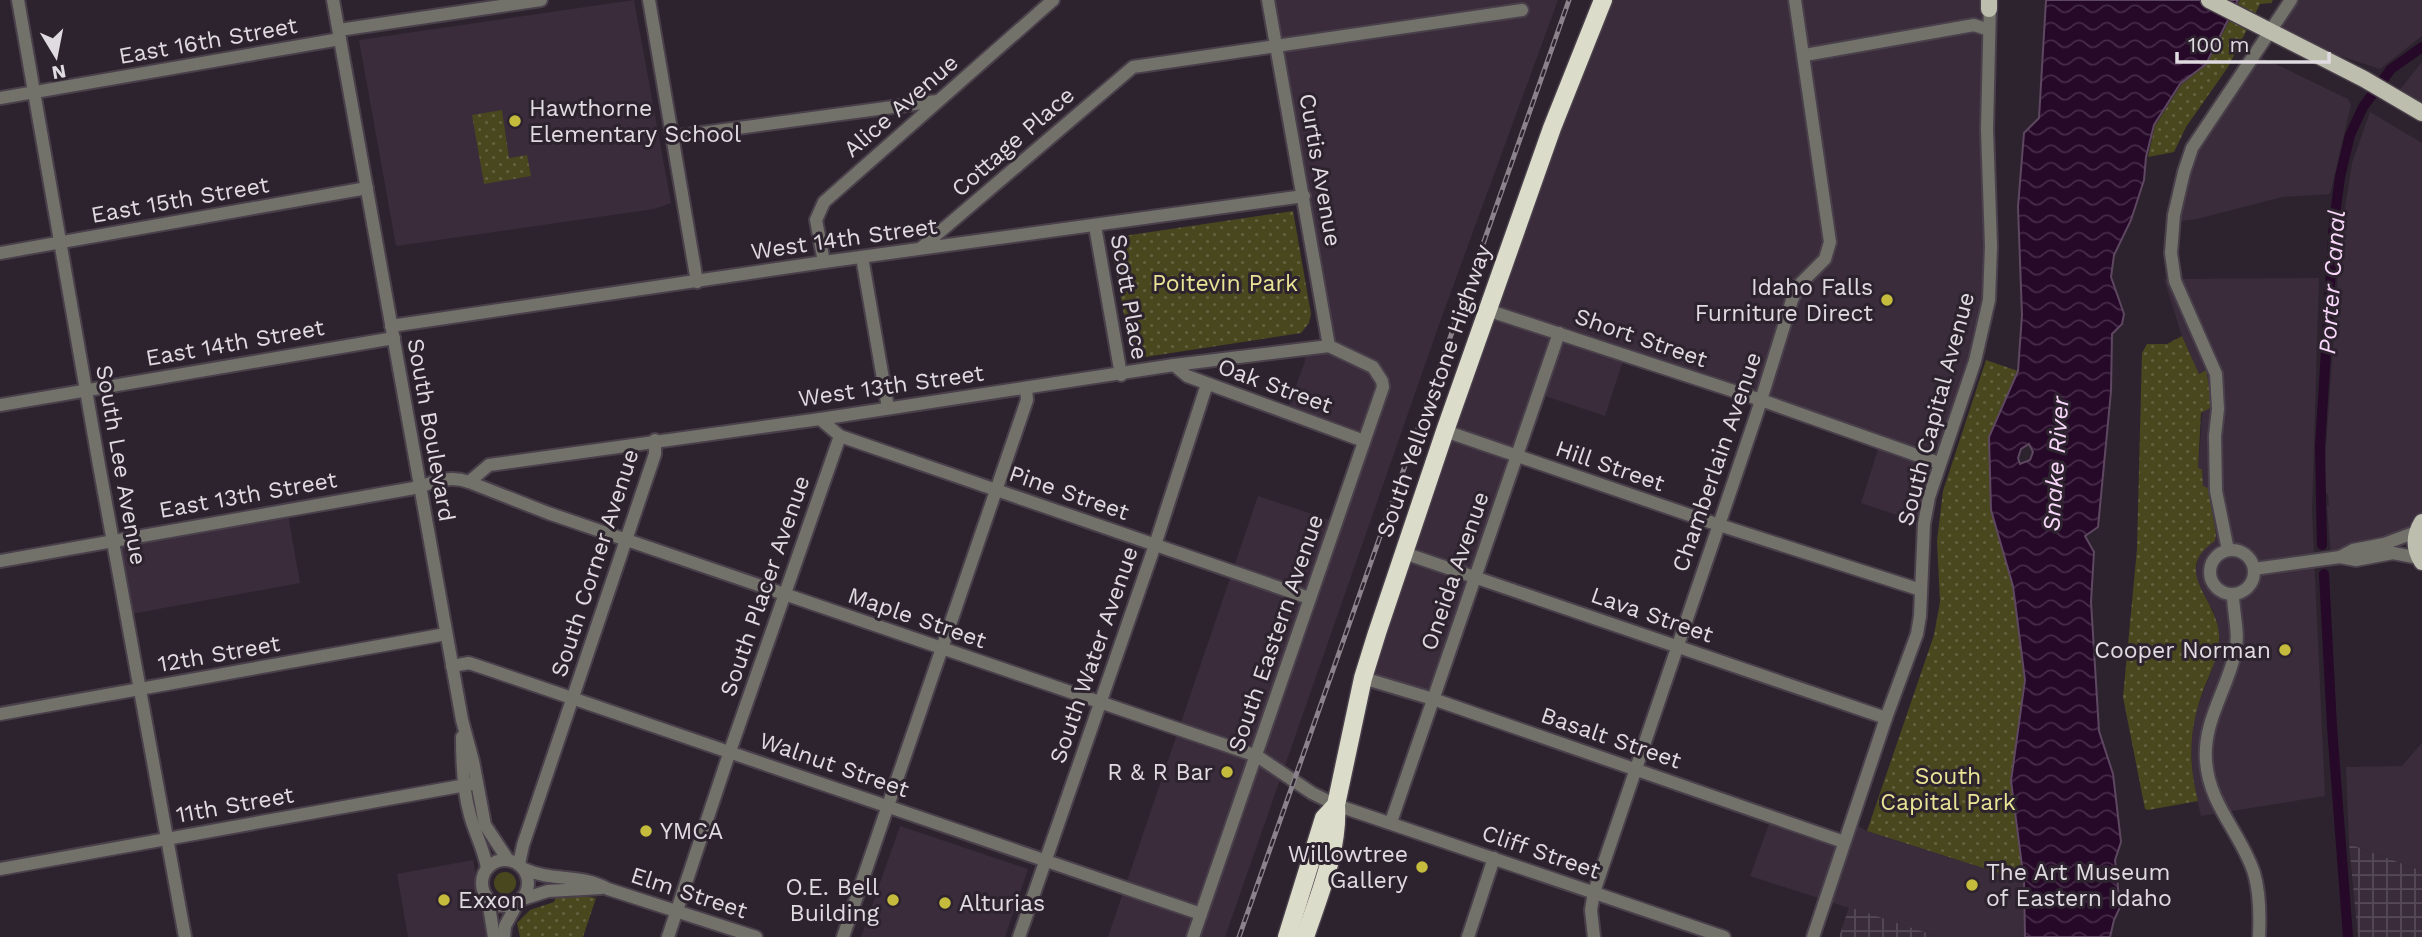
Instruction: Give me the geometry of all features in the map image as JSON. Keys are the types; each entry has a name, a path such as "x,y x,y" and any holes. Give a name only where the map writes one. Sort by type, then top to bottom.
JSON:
{"highway":[{"name":"South Yellowstone Highway","path":"1340,806 1363,678 1445,431 1552,128 1602,0"},
{"path":"1287,937 1324,818 1340,806"},
{"path":"1305,937 1328,864 1340,806"}],"main road":[{"path":"2209,0 2244,17 2268,37 2364,79 2422,113"},
{"path":"2419,527 2416,550 2421,560"}],"street":[{"name":"South Lee Avenue","path":"18,0 59,243 185,937"},
{"name":"South Boulevard","path":"333,0 462,720 471,784 485,825 517,865"},
{"name":"East 16th Street","path":"0,98 541,0"},
{"path":"649,0 697,282"},
{"name":"Alice Avenue","path":"824,262 816,220 824,202 1053,0"},
{"name":"Curtis Avenue","path":"1268,0 1329,346"},
{"name":"Chamberlain Avenue","path":"1594,937 1591,910 1594,892 1761,400 1792,300 1799,285 1825,259 1830,242 1796,0"},
{"path":"2228,550 2216,491 2216,374 2206,346 2175,281 2171,253 2175,215 2192,148 2291,0"},
{"name":"South Capital Avenue","path":"1813,937 1917,634 1924,524 1939,463 1975,361 1989,300 1989,3"},
{"path":"1278,47 1522,10"},
{"path":"1805,55 1974,25 1989,30"},
{"name":"Cottage Place","path":"921,248 1133,67 1278,47"},
{"path":"673,137 938,100"},
{"name":"East 15th Street","path":"0,253 367,188"},
{"name":"West 14th Street","path":"393,332 824,262 1304,196"},
{"name":"Scott Place","path":"1095,226 1121,375"},
{"path":"862,257 888,408"},
{"name":"Short Street","path":"1488,310 1761,400 1939,463"},
{"name":"East 14th Street","path":"0,405 393,332"},
{"name":"Oneida Avenue","path":"1391,822 1559,332"},
{"name":"West 13th Street","path":"469,482 489,465 820,419 1174,365 1329,346"},
{"name":"South Eastern Avenue","path":"1193,937 1383,387 1373,367 1329,346"},
{"name":"Oak Street","path":"1174,365 1187,376 1364,441"},
{"name":"South Water Avenue","path":"1019,937 1155,545 1207,384"},
{"path":"843,937 997,491 1027,400 1026,388"},
{"name":"Pine Street","path":"820,419 840,436 1309,598"},
{"name":"Hill Street","path":"1445,431 1719,525 1921,590"},
{"name":"South Placer Avenue","path":"668,937 840,436"},
{"name":"South Corner Avenue","path":"517,865 656,452 655,440"},
{"path":"420,486 451,478 469,482"},
{"name":"Maple Street","path":"469,482 548,513 1257,756 1320,797 1340,806"},
{"name":"East 13th Street","path":"0,561 420,486"},
{"path":"2336,558 2353,550 2384,544 2419,527"},
{"path":"2228,550 2248,556 2254,569 2246,589 2233,594 2219,590 2214,585 2210,571 2215,558 2228,550"},
{"name":"Lava Street","path":"1404,553 1886,718"},
{"path":"2254,569 2336,558 2356,560 2393,553 2421,560"},
{"path":"2233,594 2235,653 2210,724 2206,758 2214,798 2254,873 2260,914 2259,937"},
{"name":"12th Street","path":"0,714 446,634"},
{"name":"Walnut Street","path":"452,666 469,663 1201,914"},
{"name":"Basalt Street","path":"1363,678 1433,699 1844,842"},
{"path":"471,784 469,811 483,848 487,868"},
{"name":"11th Street","path":"0,869 471,784"},
{"name":"Cliff Street","path":"1340,806 1724,937"},
{"path":"1468,937 1494,858"},
{"path":"496,861 517,865 528,884 505,926 493,936 488,900 481,886 487,868 496,861"},
{"name":"Elm Street","path":"517,865 547,877 577,877 594,881 608,889 756,937"},
{"name":"Elm Street","path":"519,901 548,891 608,889"},
{"path":"488,900 501,906 519,901"}],"shaded area":[{"name":"Hawthorne Elementary School","path":"634,0 671,203 654,209 396,246 359,40"},
{"path":"1268,0 1558,0 1441,319 1225,937 1108,937 1258,496 1336,522 1364,442 1286,414 1305,361 1305,349 1329,346"},
{"path":"1609,0 1992,0 1989,300 1924,524 1861,503 1880,443 1625,355 1605,416 1539,394 1433,699 1372,680 1411,555 1494,313"},
{"path":"2287,0 2422,0 2422,36 2380,69 2270,33"},
{"path":"2255,54 2348,99 2351,105 2330,194 2282,197 2197,219 2174,222 2192,148"},
{"path":"2422,62 2422,113 2395,96"},
{"path":"2370,112 2422,143 2422,518 2408,540 2331,553 2324,476 2341,233 2352,163"},
{"path":"2319,278 2312,511 2325,796 2201,816 2193,781 2191,745 2195,713 2213,667 2217,622 2197,586 2195,573 2198,559 2205,547 2215,541 2216,534 2203,486 2202,469 2198,468 2206,370 2199,374 2182,336 2164,279"},
{"path":"287,509 300,583 126,615 114,540"},
{"path":"2422,743 2422,871 2349,844 2346,767 2402,766"},
{"path":"1772,816 1844,841 1851,822 1867,831 2024,881 2025,937 1939,937 1750,876"},
{"name":"Alturias","path":"900,826 1028,869 1005,937 861,937"},
{"path":"2349,844 2422,871 2422,937 2358,937"},
{"path":"473,860 478,887 488,900 493,937 408,937 397,874"},
{"path":"1849,907 1939,937 1839,937"}],"green space":[{"path":"2240,0 2273,0 2271,3 2260,4 2228,67 2186,127 2174,152 2148,157 2155,126 2181,85 2207,64"},
{"path":"502,110 509,158 527,155 531,176 484,184 472,115"},
{"name":"Poitevin Park","path":"1293,211 1311,314 1309,323 1301,333 1132,359 1110,238"},
{"path":"2182,336 2199,374 2206,370 2210,391 2210,408 2201,413 2198,468 2202,469 2203,486 2208,488 2216,534 2215,541 2202,552 2196,563 2196,574 2217,622 2219,642 2214,664 2198,705 2193,732 2191,759 2198,801 2148,810 2145,809 2123,697 2137,549 2142,353 2147,344 2167,344"},
{"name":"South Capital Park","path":"1986,360 2018,371 1989,437 1991,510 2013,586 2025,680 2011,780 2024,881 1867,831 1934,635 1940,602 1937,541 1943,491"},
{"path":"501,872 509,872 516,879 516,887 509,894 501,894 494,887 494,879"},
{"path":"556,897 596,898 583,937 520,937 517,923 530,910 554,902"}],"water":[{"name":"Snake River","path":"2046,0 2238,0 2206,64 2180,84 2154,125 2146,157 2144,180 2131,220 2114,255 2111,277 2124,314 2122,324 2112,334 2111,391 2098,527 2085,536 2094,552 2091,602 2099,731 2113,774 2121,842 2115,860 2120,907 2110,937 2025,937 2024,881 2011,781 2025,680 2013,586 1991,510 1989,437 2018,371 2022,315 2018,207 2024,133 2039,118","holes":["2029,444 2033,452 2030,460 2020,464 2018,458 2021,449"]}],"pier":[{"path":"2313,489 2328,494 2329,506 2313,499"}],"waterway":[{"name":"Porter Canal","path":"2322,545 2320,447 2334,222 2340,177 2350,135 2363,107 2391,69 2422,47"},
{"name":"Porter Canal","path":"2324,574 2332,727 2348,937"}],"railway":[{"path":"1239,937 1569,0"}],"place":[{"name":"Hawthorne Elementary School","path":"515,121"},
{"name":"Idaho Falls Furniture Direct","path":"1887,300"},
{"name":"Cooper Norman","path":"2285,650"},
{"name":"R & R Bar","path":"1227,772"},
{"name":"YMCA","path":"646,831"},
{"name":"Willowtree Gallery","path":"1422,867"},
{"name":"The Art Museum of Eastern Idaho","path":"1972,885"},
{"name":"Exxon","path":"444,900"},
{"name":"O.E. Bell Building","path":"893,900"},
{"name":"Alturias","path":"945,903"}]}
